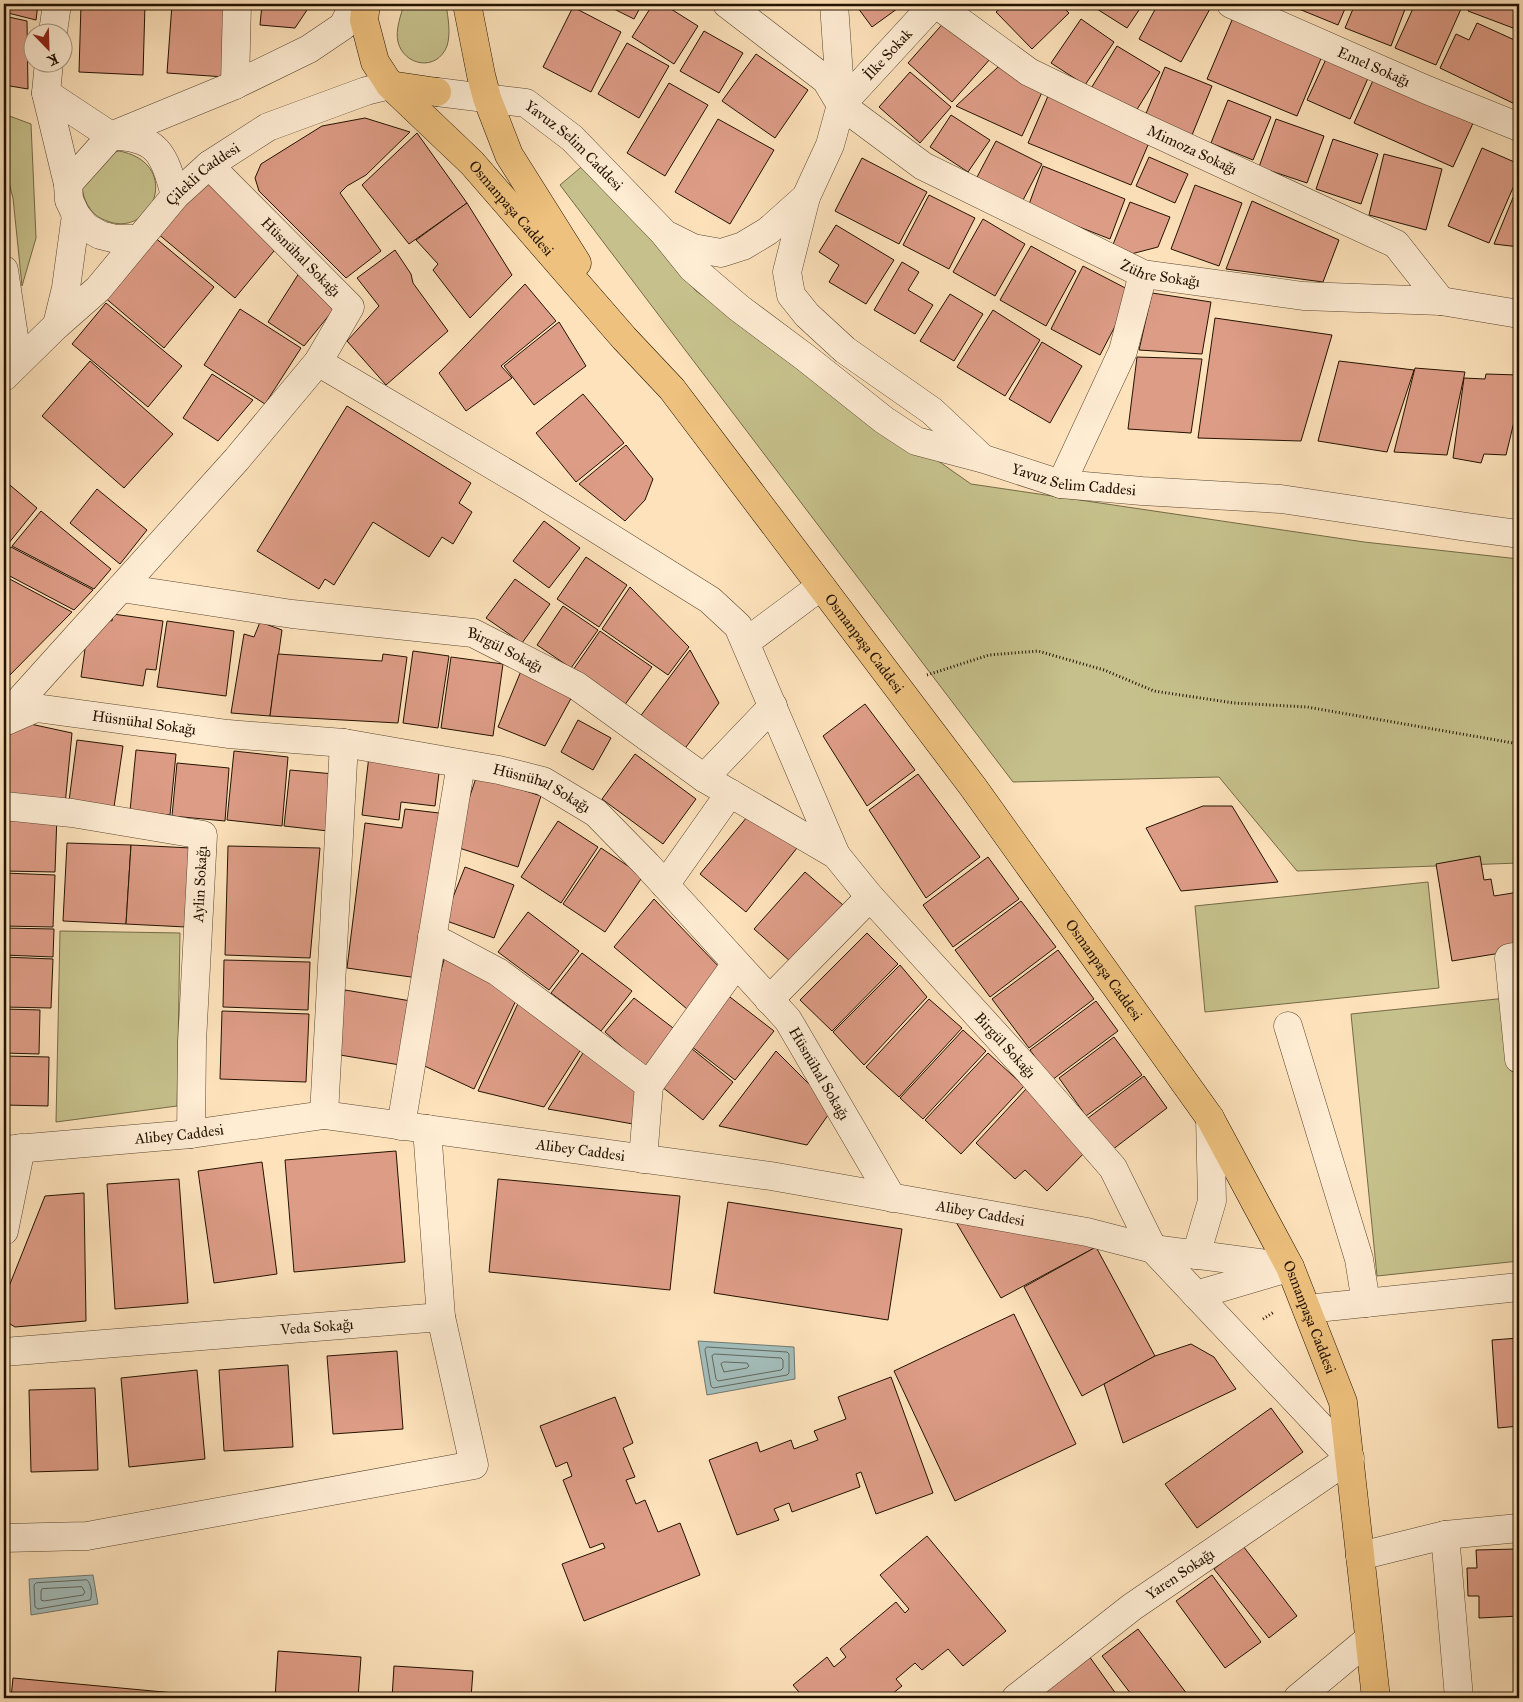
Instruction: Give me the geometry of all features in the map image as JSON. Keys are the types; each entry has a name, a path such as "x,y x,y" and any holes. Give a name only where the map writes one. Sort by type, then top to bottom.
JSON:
{"main road":[{"name":"Osmanpaşa Caddesi","path":"366,4 364,20 375,62 390,85 472,163 624,338 672,389 972,787 1210,1118 1290,1267 1343,1402 1376,1698"},
{"name":"Osmanpaşa Caddesi","path":"467,4 484,86 509,155 624,338"},
{"path":"390,85 437,92"}],"street":[{"path":"54,22 57,4"},
{"path":"235,84 237,4"},
{"path":"68,184 110,136 235,84 309,49 343,26 354,4"},
{"path":"727,4 826,80 841,105"},
{"path":"663,232 693,248 721,253 743,246 768,231 806,197 830,145 841,105 834,4"},
{"name":"İlke Sokak","path":"841,105 935,4"},
{"name":"Mimoza Sokağı","path":"935,4 1029,72 1134,123 1396,244 1441,301"},
{"name":"Emel Sokağı","path":"1231,4 1427,90 1519,127"},
{"path":"49,72 46,93 68,184 70,200 76,215 86,227 100,235 116,239 139,239"},
{"name":"Çilekli Caddesi","path":"11,370 57,324 98,289 175,196 209,165 268,127 366,90 390,85"},
{"name":"Yavuz Selim Caddesi","path":"437,92 484,86 526,103 572,138 663,232"},
{"path":"46,93 110,136 129,136 146,142 160,153 169,169 175,196"},
{"name":"Zühre Sokağı","path":"841,105 923,166 1143,274 1303,296 1441,301 1519,314"},
{"name":"Hüsnühal Sokağı","path":"4,721 19,701 238,459 318,362 350,306 209,165"},
{"name":"Yavuz Selim Caddesi","path":"806,197 787,272 791,295 806,315 845,350 932,411 984,459 1061,484 1281,499 1467,528 1519,534"},
{"path":"57,324 66,288 76,215"},
{"path":"663,232 692,268 739,308 884,420 916,440 984,459"},
{"path":"4,270 11,370"},
{"path":"1061,484 1123,351 1143,274"},
{"name":"Birgül Sokağı","path":"318,362 528,486 710,600 738,626 836,856 870,897 1026,1068 1113,1168 1153,1249"},
{"path":"746,642 820,586"},
{"name":"Birgül Sokağı","path":"121,588 292,614 473,633 577,686 704,778 836,856"},
{"path":"704,778 773,706"},
{"name":"Hüsnühal Sokağı","path":"4,721 36,708 228,734 344,743 499,770 543,781 596,813 665,885 788,1020 892,1198"},
{"path":"324,1115 344,743"},
{"path":"4,1538 87,1536 474,1465 441,1317 414,1127 432,937 461,764"},
{"path":"665,885 730,794"},
{"name":"Aylin Sokağı","path":"4,806 72,812 202,835 192,1042 191,1134"},
{"path":"769,1000 870,897"},
{"path":"432,937 498,972 649,1085"},
{"path":"1519,956 1509,958 1519,1059"},
{"path":"643,1159 649,1085 736,964"},
{"path":"1288,1026 1359,1259 1366,1303"},
{"name":"Alibey Caddesi","path":"12,1149 191,1134 324,1115 771,1176 1087,1232 1153,1249 1290,1267"},
{"path":"1196,1255 1212,1201 1210,1118"},
{"path":"4,1231 12,1149"},
{"path":"1153,1249 1350,1458"},
{"path":"1196,1296 1290,1267"},
{"path":"1306,1309 1519,1287"},
{"name":"Veda Sokağı","path":"4,1352 441,1317"},
{"name":"Yaren Sokağı","path":"1016,1698 1132,1607 1350,1458"},
{"path":"1360,1556 1445,1535 1519,1528"},
{"path":"1445,1535 1459,1698"},
{"path":"1298,1698 1369,1639"}],"path":[{"path":"896,686 989,655 1038,651 1104,670 1154,691 1234,703 1307,707 1519,744"}],"shaded area":[{"path":"404,4 446,4 449,36 447,46 436,60 421,63 414,61 401,50 397,33"},
{"path":"4,114 31,124 36,238 22,286 13,198 4,165"},
{"path":"119,151 139,158 151,170 155,183 154,197 148,210 137,219 123,224 107,221 94,214 83,193 83,182 86,175 106,156"},
{"path":"586,163 696,291 971,484 1364,542 1519,559 1519,863 1297,871 1219,777 1013,782 560,185"},
{"path":"1428,882 1439,988 1205,1012 1195,906"},
{"path":"60,931 180,933 177,1106 56,1122"},
{"path":"1507,998 1519,1121 1519,1261 1377,1276 1351,1014"}],"water":[{"path":"698,1341 794,1347 795,1379 707,1395"},
{"path":"93,1575 98,1604 31,1615 29,1579"}],"building":[{"path":"4,4 38,4 36,20 4,12"},
{"path":"81,4 145,4 143,75 79,72"},
{"path":"172,4 229,4 225,77 167,73"},
{"path":"262,4 311,4 295,28 260,25"},
{"path":"604,4 642,4 634,19"},
{"path":"653,4 663,4 698,26 674,64 632,37"},
{"path":"855,4 899,4 901,6 872,27"},
{"path":"1005,4 1060,4 1069,13 1032,49 996,12"},
{"path":"1089,4 1143,4 1127,28"},
{"path":"1158,4 1205,4 1211,7 1181,62 1139,39"},
{"path":"1295,4 1347,4 1338,25 1294,7"},
{"path":"1355,4 1407,4 1391,46 1345,28"},
{"path":"1415,4 1448,4 1461,9 1436,65 1395,48"},
{"path":"1471,4 1519,4 1519,13 1513,28 1468,11"},
{"path":"573,7 621,32 591,92 543,67"},
{"path":"1235,13 1325,49 1297,116 1207,79"},
{"path":"4,16 27,21 22,22 22,72 28,72 28,89 4,85"},
{"path":"947,19 991,58 952,102 908,63"},
{"path":"1081,19 1114,42 1085,85 1051,63"},
{"path":"1477,23 1519,42 1519,106 1440,68 1456,34 1469,40"},
{"path":"704,31 743,53 719,93 680,71"},
{"path":"627,43 669,66 639,118 598,94"},
{"path":"1117,46 1160,72 1133,116 1090,90"},
{"path":"756,54 808,90 775,138 722,101"},
{"path":"1327,57 1369,76 1350,119 1307,100"},
{"path":"998,67 1044,88 1022,136 956,106"},
{"path":"1165,67 1212,86 1190,140 1143,121"},
{"path":"910,72 951,107 920,143 879,107"},
{"path":"1375,76 1474,121 1453,167 1354,123"},
{"path":"669,83 708,105 665,176 627,153"},
{"path":"1048,96 1151,138 1131,185 1028,143"},
{"path":"1228,100 1271,117 1253,160 1211,143"},
{"path":"951,115 990,140 968,172 930,147"},
{"path":"365,118 410,132 366,175 347,186 340,193 381,251 346,278 259,191 255,178 261,164 322,126"},
{"path":"718,119 774,150 730,224 675,192"},
{"path":"1276,119 1324,136 1307,183 1259,167"},
{"path":"417,133 467,203 409,244 362,185"},
{"path":"1333,139 1378,154 1361,204 1316,189"},
{"path":"996,141 1042,164 1022,202 976,179"},
{"path":"1482,148 1519,164 1519,174 1489,243 1448,226"},
{"path":"1384,154 1442,169 1426,230 1369,215"},
{"path":"1149,157 1188,174 1175,203 1136,186"},
{"path":"862,158 927,192 899,244 835,211"},
{"path":"1043,166 1125,199 1110,239 1028,207"},
{"path":"204,176 283,240 235,298 157,233"},
{"path":"1519,183 1519,247 1494,244"},
{"path":"1195,185 1242,203 1219,266 1171,249"},
{"path":"929,195 975,218 949,269 903,245"},
{"path":"1252,201 1339,240 1323,282 1226,269"},
{"path":"1130,202 1170,217 1158,247 1131,254 1112,247"},
{"path":"467,203 512,275 470,318 433,270 438,264 416,240"},
{"path":"983,219 1025,244 995,296 953,272"},
{"path":"836,225 894,260 866,304 829,282 839,265 819,252"},
{"path":"153,236 214,287 164,348 103,296"},
{"path":"1031,246 1076,271 1046,326 1000,300"},
{"path":"395,250 411,274 413,283 448,331 386,385 347,341 379,306 357,278"},
{"path":"902,262 919,272 908,290 933,305 915,334 874,310"},
{"path":"1083,266 1133,292 1100,355 1051,329"},
{"path":"301,270 339,303 304,346 268,322"},
{"path":"525,284 556,321 501,366 512,378 466,411 439,373"},
{"path":"1152,293 1211,302 1202,354 1139,350"},
{"path":"950,294 983,314 954,361 920,341"},
{"path":"106,303 182,366 148,407 72,344"},
{"path":"240,309 301,348 265,404 204,365"},
{"path":"993,310 1040,340 1005,396 957,367"},
{"path":"1215,318 1332,335 1301,441 1198,438"},
{"path":"559,322 586,366 534,405 504,366"},
{"path":"1042,342 1082,366 1050,423 1009,399"},
{"path":"1137,357 1202,359 1191,433 1128,429"},
{"path":"90,361 173,434 124,488 42,416"},
{"path":"1339,361 1414,370 1387,452 1318,441"},
{"path":"1415,368 1465,372 1447,455 1394,452"},
{"path":"212,374 253,400 218,441 183,418"},
{"path":"1486,374 1519,375 1519,401 1506,455 1484,454 1481,463 1453,458 1464,378 1485,379"},
{"path":"583,394 624,443 576,482 536,433"},
{"path":"347,406 471,483 459,503 472,512 453,544 442,537 429,557 373,522 334,585 325,579 319,589 257,551"},
{"path":"626,445 653,479 645,500 625,521 579,484"},
{"path":"4,480 37,508 4,549"},
{"path":"97,489 147,530 120,564 70,523"},
{"path":"41,511 111,569 94,589 12,546"},
{"path":"544,521 580,548 549,588 513,561"},
{"path":"11,547 93,590 74,610 4,573 4,555"},
{"path":"586,557 627,585 599,627 557,599"},
{"path":"4,576 72,612 4,681"},
{"path":"515,579 550,604 522,643 486,618"},
{"path":"630,587 689,647 668,675 602,629"},
{"path":"563,606 598,630 571,668 537,645"},
{"path":"113,614 163,621 156,670 146,669 143,686 81,677 88,628 99,618 112,621"},
{"path":"167,621 234,631 226,696 157,687"},
{"path":"260,622 282,630 270,716 231,713 244,634 254,637"},
{"path":"600,631 652,667 624,706 573,670"},
{"path":"690,650 719,703 683,751 639,718"},
{"path":"413,651 449,656 438,728 403,723"},
{"path":"278,654 382,661 383,654 407,657 398,723 270,716"},
{"path":"451,657 503,664 493,736 441,728"},
{"path":"521,671 574,693 545,746 498,727"},
{"path":"865,704 915,770 867,806 823,736"},
{"path":"12,720 72,733 65,805 4,800 4,726"},
{"path":"578,720 611,738 593,770 561,752"},
{"path":"77,740 123,746 114,807 69,801"},
{"path":"136,750 176,754 170,815 130,811"},
{"path":"234,751 288,757 282,826 227,820"},
{"path":"635,754 696,799 663,844 602,799"},
{"path":"369,756 440,765 435,806 401,802 399,820 362,815"},
{"path":"177,763 229,768 225,821 172,816"},
{"path":"290,770 334,774 328,831 284,826"},
{"path":"918,774 980,857 926,898 869,810"},
{"path":"477,775 541,796 518,867 453,846"},
{"path":"1203,806 1232,806 1278,882 1181,891 1146,828"},
{"path":"405,809 439,813 418,978 347,968 365,823 402,828"},
{"path":"752,811 797,848 746,912 700,874"},
{"path":"4,813 57,814 55,872 4,871"},
{"path":"558,821 598,847 561,903 521,877"},
{"path":"67,843 131,845 126,924 63,921"},
{"path":"131,845 191,848 186,927 126,924"},
{"path":"228,846 320,848 310,958 225,955"},
{"path":"601,848 643,876 605,932 563,904"},
{"path":"1480,856 1484,880 1491,879 1494,896 1519,892 1519,950 1452,961 1436,864"},
{"path":"988,857 1019,899 953,947 923,905"},
{"path":"465,867 514,885 494,938 444,920"},
{"path":"805,872 843,905 791,962 754,929"},
{"path":"4,873 55,875 53,927 4,926"},
{"path":"654,899 721,969 687,1009 614,947"},
{"path":"1021,901 1056,947 990,997 955,950"},
{"path":"528,912 579,951 549,990 498,952"},
{"path":"4,928 54,929 53,957 4,955"},
{"path":"867,933 898,964 832,1031 800,1000"},
{"path":"1058,950 1094,999 1029,1048 992,999"},
{"path":"582,953 632,991 601,1031 551,993"},
{"path":"445,956 520,992 474,1089 416,1062"},
{"path":"4,957 53,959 51,1008 4,1007"},
{"path":"224,960 310,962 308,1010 223,1007"},
{"path":"900,965 927,997 864,1065 833,1032"},
{"path":"345,990 411,1001 400,1065 334,1054"},
{"path":"726,994 774,1031 735,1080 687,1043"},
{"path":"634,998 677,1031 647,1069 605,1032"},
{"path":"520,999 583,1046 544,1107 478,1091"},
{"path":"929,999 962,1028 899,1097 866,1067"},
{"path":"1096,1001 1118,1031 1052,1080 1030,1050"},
{"path":"4,1009 40,1010 39,1054 4,1053"},
{"path":"222,1011 309,1014 306,1082 220,1079"},
{"path":"963,1030 986,1051 923,1119 900,1098"},
{"path":"1114,1037 1142,1075 1086,1116 1059,1078"},
{"path":"686,1044 733,1082 703,1120 656,1082"},
{"path":"586,1048 646,1087 633,1124 548,1109"},
{"path":"776,1051 833,1108 807,1145 719,1126"},
{"path":"988,1053 1024,1086 961,1154 925,1120"},
{"path":"4,1056 49,1057 48,1106 4,1105"},
{"path":"1144,1076 1167,1108 1112,1150 1088,1118"},
{"path":"1027,1088 1088,1149 1047,1191 1025,1170 1015,1179 976,1143"},
{"path":"396,1151 405,1262 294,1272 285,1160"},
{"path":"262,1162 277,1274 214,1283 198,1171"},
{"path":"179,1179 188,1303 115,1309 107,1184"},
{"path":"498,1179 680,1196 670,1290 489,1272"},
{"path":"84,1193 86,1321 15,1327 5,1321 4,1299 45,1196"},
{"path":"728,1202 902,1229 888,1320 714,1293"},
{"path":"953,1217 1096,1247 1001,1298"},
{"path":"1096,1247 1155,1356 1082,1396 1024,1287"},
{"path":"1014,1314 1076,1444 955,1501 894,1371"},
{"path":"1519,1338 1519,1426 1498,1428 1492,1340"},
{"path":"1191,1344 1214,1357 1236,1389 1123,1443 1104,1384 1155,1356"},
{"path":"397,1351 403,1429 333,1434 327,1356"},
{"path":"288,1365 293,1447 224,1451 219,1370"},
{"path":"197,1370 205,1459 129,1467 121,1378"},
{"path":"891,1377 933,1493 876,1514 861,1472 856,1474 860,1487 792,1512 789,1503 774,1509 779,1520 737,1535 709,1460 757,1442 760,1452 791,1440 794,1449 818,1440 814,1431 846,1419 838,1397"},
{"path":"95,1388 98,1470 31,1472 29,1390"},
{"path":"615,1397 633,1443 623,1448 635,1477 626,1480 636,1504 645,1500 658,1532 680,1523 700,1575 584,1621 562,1564 605,1548 603,1543 590,1548 563,1480 572,1476 567,1462 556,1467 540,1426"},
{"path":"1271,1408 1303,1452 1197,1528 1165,1484"},
{"path":"927,1536 1006,1631 963,1666 948,1649 922,1670 915,1663 896,1679 902,1686 887,1698 804,1698 793,1685 827,1657 834,1667 846,1657 840,1649 896,1602 905,1613 909,1609 880,1575"},
{"path":"1243,1546 1297,1616 1269,1638 1214,1569"},
{"path":"1517,1549 1517,1565 1519,1565 1519,1616 1479,1618 1479,1596 1468,1596 1467,1568 1477,1568 1476,1550"},
{"path":"1212,1575 1261,1642 1225,1668 1176,1601"},
{"path":"1138,1629 1190,1698 1134,1698 1102,1656"},
{"path":"278,1651 361,1657 358,1698 275,1698"},
{"path":"1089,1656 1119,1698 1043,1698 1041,1696"},
{"path":"394,1666 473,1671 471,1698 392,1698"},
{"path":"13,1678 228,1698 11,1698"}]}
